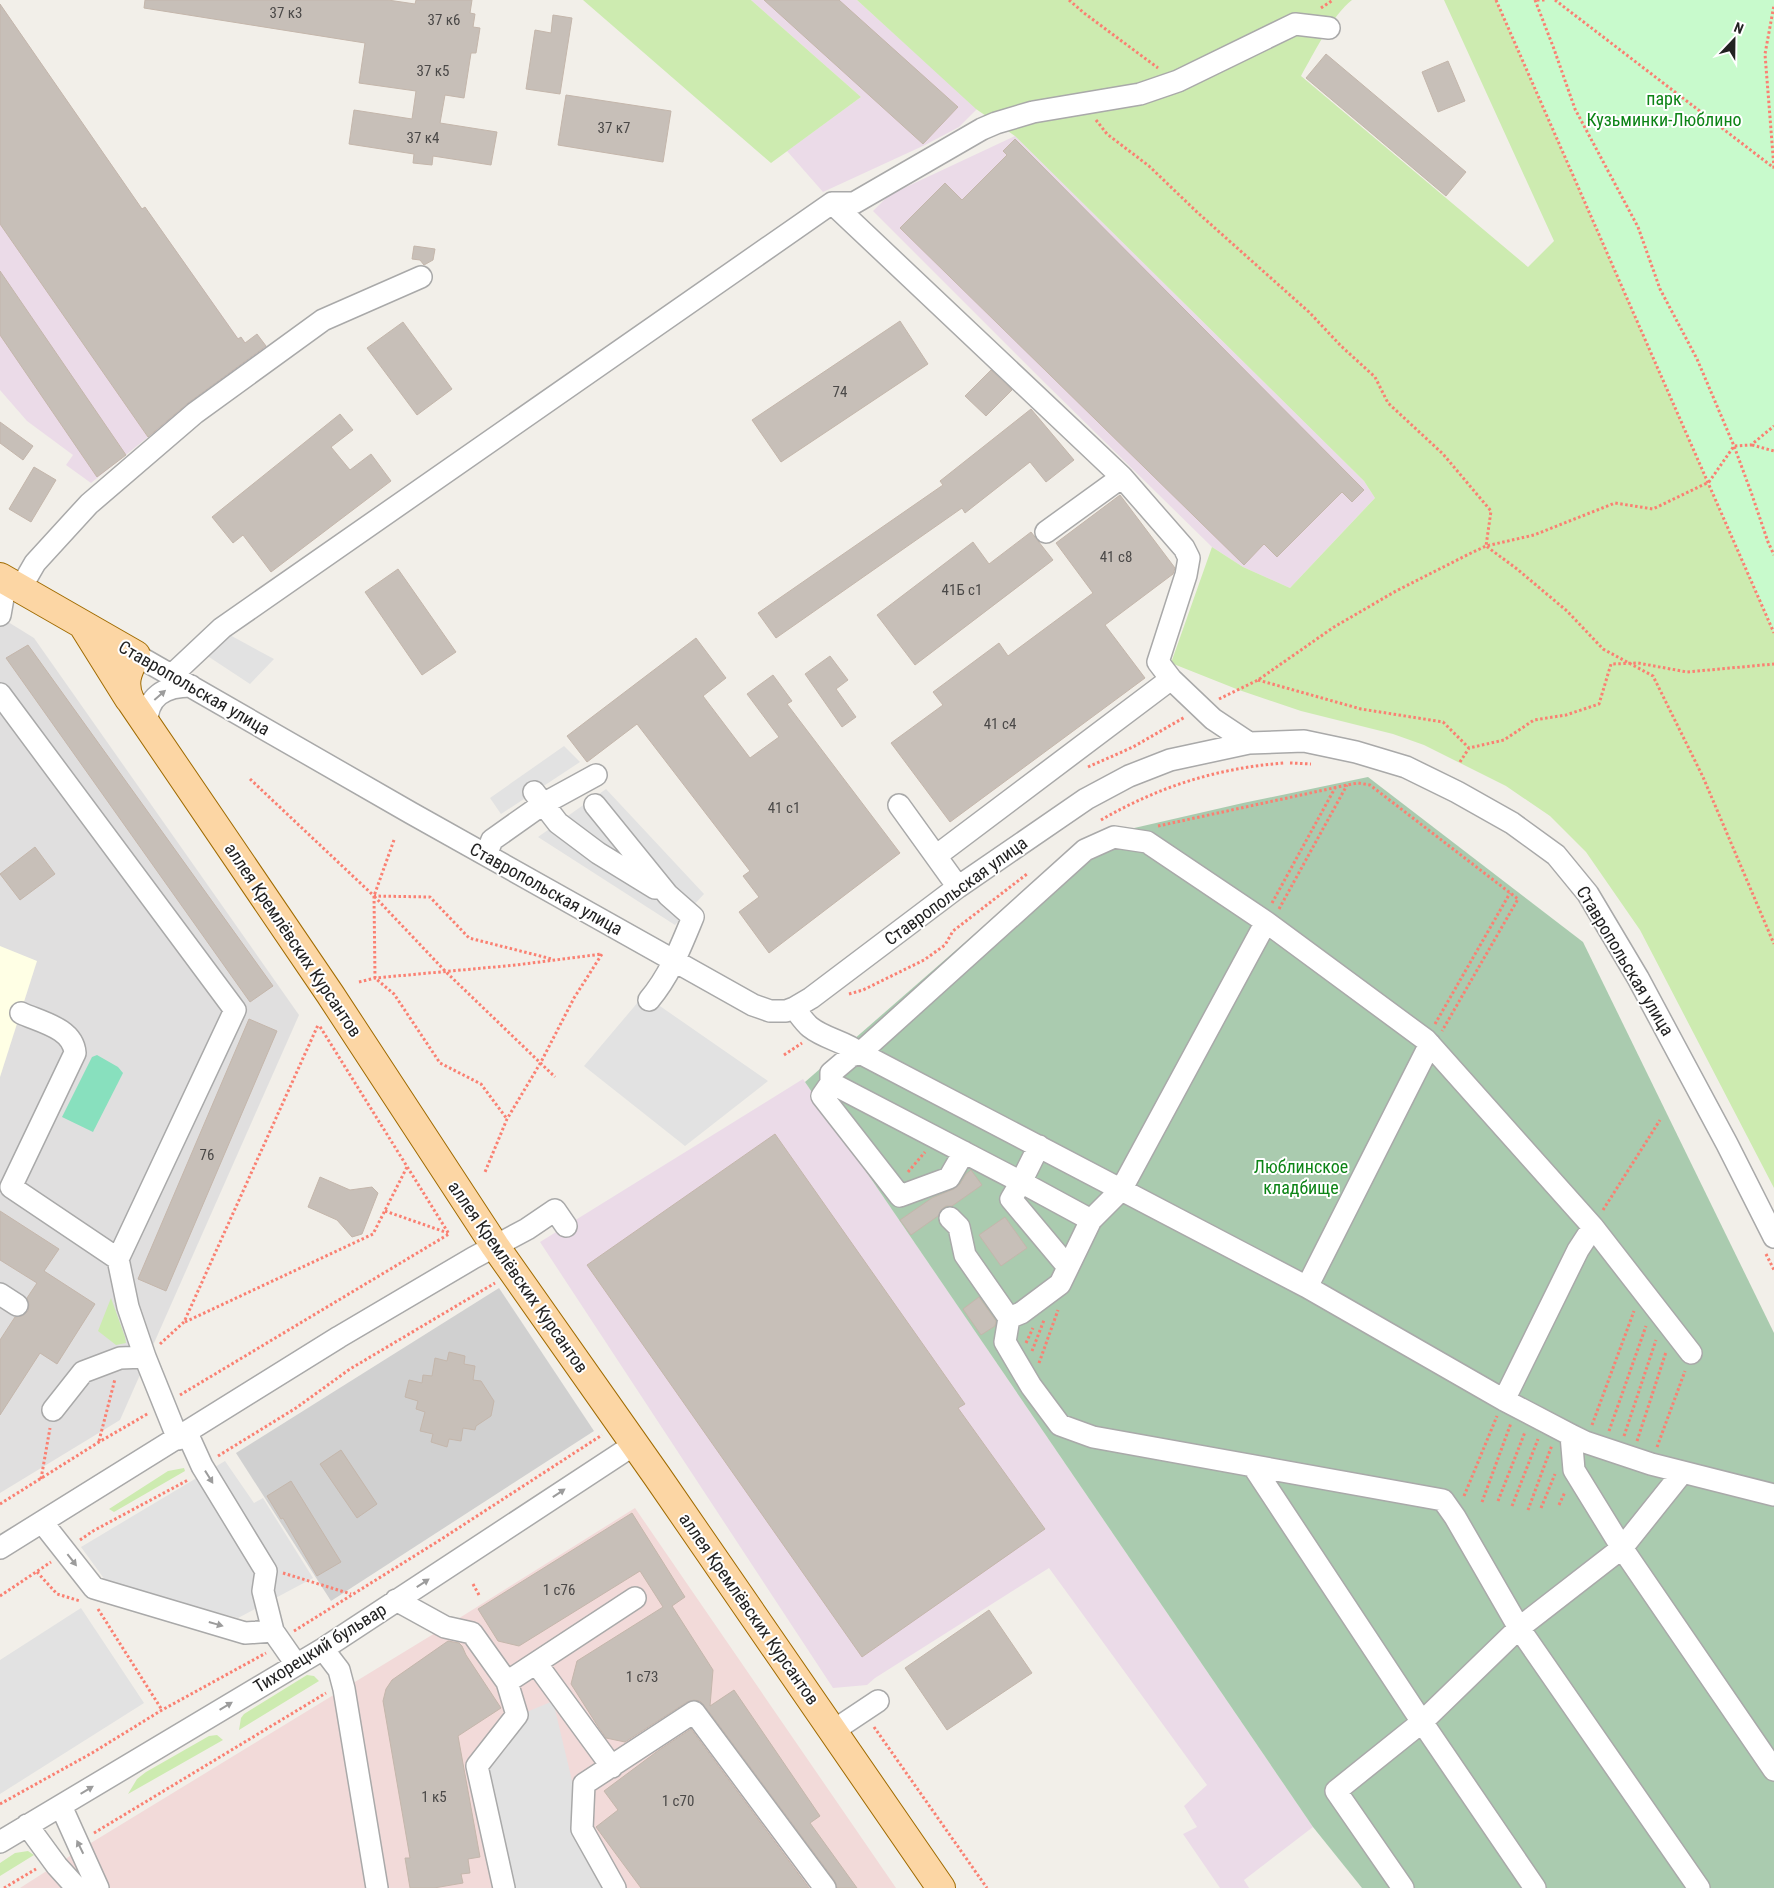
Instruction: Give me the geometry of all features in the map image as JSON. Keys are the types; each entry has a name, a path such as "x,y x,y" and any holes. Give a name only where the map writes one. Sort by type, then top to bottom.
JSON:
{"main road":[{"name":"Ставропольская улица","path":"9,582 136,655"},
{"path":"83,626 130,700"},
{"name":"аллея Кремлёвских Курсантов","path":"136,655 127,672 125,681 126,691 130,700 330,994 495,1246 635,1444 941,1888"}],"street":[{"path":"172,675 213,642 230,622 832,203 854,203 982,129 996,123 1033,112 1140,94 1178,81 1295,24 1329,28"},
{"path":"832,203 1122,477 1184,548 1189,558 1186,576 1158,662 1171,678 1208,713 1249,743"},
{"path":"0,615 9,582 35,563 89,504 196,413 324,320 421,276"},
{"path":"1046,532 1122,477"},
{"name":"Ставропольская улица","path":"136,655 674,961 753,1005 770,1011 786,1011 811,998 958,887 1086,799 1129,776 1170,760 1249,743 1304,741 1356,752 1406,767 1512,822 1556,855 1588,894 1638,978 1727,1144 1770,1245"},
{"path":"936,856 1171,678"},
{"path":"148,725 147,716 154,699 170,688 191,686"},
{"path":"0,694 235,1010 118,1259 128,1307 163,1404 266,1571 263,1591 278,1637 296,1664"},
{"path":"1208,713 1215,749"},
{"path":"486,855 492,840 539,798 596,775"},
{"path":"539,798 558,823 598,853 668,896 693,917 674,961 660,987 649,1000"},
{"path":"595,805 668,896"},
{"path":"899,805 958,887"},
{"path":"964,1152 950,1178 900,1196 822,1096 831,1083 831,1073 851,1056 860,1053 1085,850 1114,837 1147,842 1266,922 1428,1042 1593,1226 1691,1353"},
{"path":"1009,1318 1021,1313 1059,1281 1091,1220 1121,1190 1266,922"},
{"path":"794,1008 809,1026 819,1032 849,1045 860,1053 1307,1287 1574,1434 1682,1473 1774,1495"},
{"path":"20,1013 64,1031 75,1047 75,1053 11,1187 118,1259"},
{"path":"1307,1287 1428,1042"},
{"path":"831,1083 1091,1220"},
{"path":"1039,1146 1012,1199 1059,1281"},
{"path":"0,1548 339,1337 527,1228 554,1210 566,1226"},
{"path":"950,1218 959,1227 966,1255 1009,1318 1005,1342 1027,1380 1060,1424 1093,1437 1443,1500 1455,1517 1519,1628 1699,1888"},
{"path":"1593,1226 1578,1250 1574,1470 1622,1548 1774,1770"},
{"path":"53,1410 83,1372 120,1358 145,1357"},
{"name":"Тихорецкий бульвар","path":"0,1842 323,1649 635,1444"},
{"path":"1253,1466 1422,1722 1535,1888"},
{"path":"1403,1888 1336,1791 1422,1722 1519,1628 1622,1548 1682,1473"},
{"path":"42,1522 94,1588 245,1633 278,1637"},
{"path":"507,1682 635,1598"},
{"path":"396,1600 445,1627 472,1633 507,1682 517,1715 478,1766 504,1888"},
{"path":"323,1649 339,1670 343,1684 377,1888"},
{"path":"536,1663 612,1767"},
{"path":"833,1731 870,1706"},
{"path":"615,1888 582,1829 584,1784 694,1712 825,1888"},
{"path":"61,1806 98,1888"},
{"path":"26,1825 77,1888"}],"path":[{"path":"1069,0 1140,56 1178,81"},
{"path":"1496,0 1774,633"},
{"path":"1547,0 1536,0 1575,109 1638,227 1660,289 1698,359 1734,446 1774,555"},
{"path":"1555,0 1774,169"},
{"path":"1774,5 1765,54 1774,169"},
{"path":"1084,104 1107,134 1149,166 1198,213 1309,312 1341,346 1375,377 1388,403 1443,454 1491,511 1486,546"},
{"path":"1751,445 1774,426"},
{"path":"1734,446 1751,445 1774,451"},
{"path":"1081,770 1208,713 1342,623 1396,591 1486,546 1534,535 1615,503 1653,509 1709,482 1734,446"},
{"path":"1486,546 1567,611 1603,649 1653,676 1703,777 1774,944"},
{"path":"1460,762 1469,748 1504,740 1534,720 1566,715 1599,704 1611,664 1632,664 1687,672 1774,664"},
{"path":"1258,680 1361,708 1443,722 1469,748"},
{"path":"1097,822 1162,789 1199,778 1253,765 1288,762 1316,764"},
{"path":"250,779 374,896 446,972 541,1062 555,1078"},
{"path":"1156,827 1335,787 1358,783 1370,785 1518,899 1443,1030 1428,1042"},
{"path":"1266,922 1347,785"},
{"path":"1266,922 1335,787"},
{"path":"394,840 374,896 375,978 394,994 440,1063 481,1084 507,1118"},
{"path":"844,996 863,990 924,960 945,945 953,931 1035,868"},
{"path":"1428,1042 1510,893"},
{"path":"374,896 430,897 470,938 555,960"},
{"path":"359,982 375,978 602,954 574,998 541,1062 507,1118 485,1172"},
{"path":"184,1322 319,1024 449,1234"},
{"path":"784,1055 819,1032"},
{"path":"1593,1226 1660,1120"},
{"path":"895,1189 936,1138"},
{"path":"145,1357 184,1322 373,1234 407,1167"},
{"path":"385,1211 449,1234"},
{"path":"0,1504 99,1442 449,1234"},
{"path":"1770,1245 1774,1270"},
{"path":"0,1596 29,1579 93,1531 190,1479 202,1466 296,1408 350,1369 500,1280"},
{"path":"1027,1380 1064,1292 1059,1281"},
{"path":"1027,1380 1059,1281"},
{"path":"1528,1510 1574,1434 1658,1311"},
{"path":"1512,1506 1574,1434 1658,1311"},
{"path":"1498,1501 1574,1434 1658,1311"},
{"path":"1482,1502 1574,1434 1658,1311"},
{"path":"1455,1517 1691,1353"},
{"path":"99,1442 120,1358"},
{"path":"41,1479 53,1410"},
{"path":"0,1804 92,1753 278,1637 294,1630 440,1540 602,1436 597,1428"},
{"path":"473,1584 479,1596"},
{"path":"95,1605 162,1710"},
{"path":"78,1844 343,1684"},
{"path":"870,1706 933,1810 987,1888"},
{"path":"4,1888 52,1858"}],"shaded area":[{"path":"751,0 857,0 977,109 959,127 925,145 823,192 787,151 861,97"},
{"path":"0,4 142,209 145,207 238,338 241,337 246,343 257,334 267,347 148,437 91,483 66,465 73,455 27,421 0,390"},
{"path":"1015,136 1364,481 1375,498 1290,588 1243,567 1212,547 873,211 889,195"},
{"path":"0,617 34,638 299,1015 120,1420 0,1493"},
{"path":"228,634 274,659 250,684 206,655"},
{"path":"564,746 580,762 501,814 490,798"},
{"path":"606,789 704,894 675,925 538,837"},
{"path":"0,946 37,961 0,1077"},
{"path":"644,995 768,1081 685,1146 584,1066"},
{"path":"803,1079 1313,1827 1244,1880 1249,1888 1220,1888 1183,1834 1197,1827 1184,1806 1207,1785 1049,1568 875,1678 867,1685 833,1688 540,1242"},
{"path":"499,1288 594,1431 331,1601 236,1453"},
{"path":"225,1461 254,1503 263,1498 313,1578 238,1618 108,1584 81,1547"},
{"path":"635,1508 896,1888 20,1888 445,1627"},
{"path":"81,1608 144,1703 0,1794 0,1660"},
{"path":"553,1701 574,1789 608,1888 509,1888 483,1767 522,1714"}],"green space":[{"path":"583,0 751,0 861,97 771,163"},
{"path":"857,0 1352,0 1345,6 1331,25 1301,76 1528,267 1554,241 1444,0 1496,0 1774,633 1774,1188 1640,930 1586,852 1550,816 1506,786 1424,745 1393,734 1301,711 1239,690 1171,663 1212,547 1243,567 1290,588 1375,498 1364,481 1015,136 976,109"},
{"name":"парк Кузьминки-Люблино","path":"1496,0 1774,0 1774,633"},
{"name":"Люблинское кладбище","path":"1368,777 1583,942 1774,1333 1774,1888 1362,1888 1313,1827 805,1082 1082,840"},
{"path":"97,1055 118,1067 123,1073 93,1132 62,1117 92,1057"},
{"path":"111,1298 126,1343 116,1345 98,1331"},
{"path":"184,1468 185,1471 114,1512 109,1509 168,1471"},
{"path":"307,1675 314,1676 319,1681 239,1730 241,1718 244,1714"},
{"path":"217,1735 223,1740 128,1794 137,1779 146,1772 209,1736"},
{"path":"28,1851 34,1855 0,1876 0,1863 15,1853"}],"building":[{"path":"145,0 388,0 415,4 416,0 472,0 470,13 475,14 473,27 480,28 476,53 471,53 464,98 445,95 440,123 497,132 491,165 433,156 432,165 413,163 414,154 349,144 354,110 412,119 416,91 359,83 365,43 144,8"},
{"path":"764,0 839,0 958,107 923,144"},
{"path":"0,4 142,209 145,207 238,339 241,337 245,343 257,334 266,346 188,403 148,437 0,224"},
{"path":"553,15 572,18 560,94 526,89 535,30 551,33"},
{"path":"1326,54 1466,172 1446,196 1306,78"},
{"path":"1448,61 1465,101 1438,112 1422,72"},
{"path":"566,95 671,111 663,162 558,145"},
{"path":"1015,139 1364,490 1352,502 1342,492 1277,557 1264,544 1244,565 900,228 945,183 962,200 1007,155 1003,151"},
{"path":"414,246 435,249 433,260 424,265 420,260 412,259"},
{"path":"0,271 126,455 97,477 0,335"},
{"path":"900,321 928,364 781,462 752,420"},
{"path":"403,322 452,389 417,415 367,348"},
{"path":"991,370 1012,390 986,416 965,396"},
{"path":"1031,409 1074,460 1046,482 1030,462 965,513 962,508 776,638 758,613 943,485 940,481"},
{"path":"340,414 353,430 331,447 350,470 371,454 391,481 271,572 243,535 233,543 212,517"},
{"path":"0,422 33,446 23,460 0,443"},
{"path":"34,467 56,480 31,522 9,509"},
{"path":"1120,495 1175,568 1173,574 1105,625 1145,678 950,822 891,743 943,705 933,692 999,643 1008,656 1093,593 1056,543"},
{"path":"1031,532 1053,560 915,665 877,615 973,542 989,564"},
{"path":"398,569 456,652 422,675 365,592"},
{"path":"696,638 726,678 703,696 750,758 779,737 747,694 773,675 792,701 787,704 900,853 769,953 739,912 759,897 743,876 750,871 637,724 587,762 567,736"},
{"path":"28,645 273,986 250,1002 6,658"},
{"path":"830,656 848,680 836,689 856,717 842,727 805,674"},
{"path":"35,847 55,874 20,900 0,874"},
{"path":"249,1019 277,1031 166,1291 138,1279"},
{"path":"775,1134 965,1404 958,1408 1045,1529 862,1657 587,1265"},
{"path":"971,1170 982,1185 952,1206 946,1206 938,1216 911,1235 900,1220 932,1198 954,1189"},
{"path":"320,1177 350,1190 372,1187 378,1193 362,1234 352,1237 337,1220 308,1207"},
{"path":"0,1211 59,1249 44,1271 95,1304 57,1364 40,1353 0,1415 0,1340 15,1317 22,1316 28,1311 27,1298 37,1283 0,1260"},
{"path":"1005,1217 1027,1248 1001,1266 979,1235"},
{"path":"979,1297 996,1321 995,1326 981,1335 963,1309"},
{"path":"449,1352 465,1356 464,1364 475,1366 473,1380 481,1381 494,1401 491,1416 476,1426 475,1430 463,1428 461,1441 449,1439 447,1447 431,1442 433,1434 420,1431 425,1412 416,1409 418,1401 405,1397 409,1380 422,1383 423,1375 432,1376 435,1358 447,1361"},
{"path":"341,1450 377,1504 357,1518 320,1464"},
{"path":"291,1481 341,1562 317,1576 283,1518 281,1519 267,1496"},
{"path":"632,1513 685,1597 672,1606 713,1670 710,1706 734,1690 820,1816 810,1823 857,1888 837,1888 835,1881 700,1701 687,1702 625,1742 606,1738 599,1728 571,1684 577,1661 663,1607 640,1571 519,1646 498,1641 478,1609"},
{"path":"989,1610 1032,1673 947,1730 905,1668"},
{"path":"448,1641 459,1643 462,1646 501,1708 458,1736 480,1857 468,1859 470,1873 461,1874 463,1883 434,1888 410,1888 405,1858 410,1858 383,1701 386,1689 392,1680"},
{"path":"691,1729 809,1888 641,1888 596,1827 618,1810 604,1791"}]}
